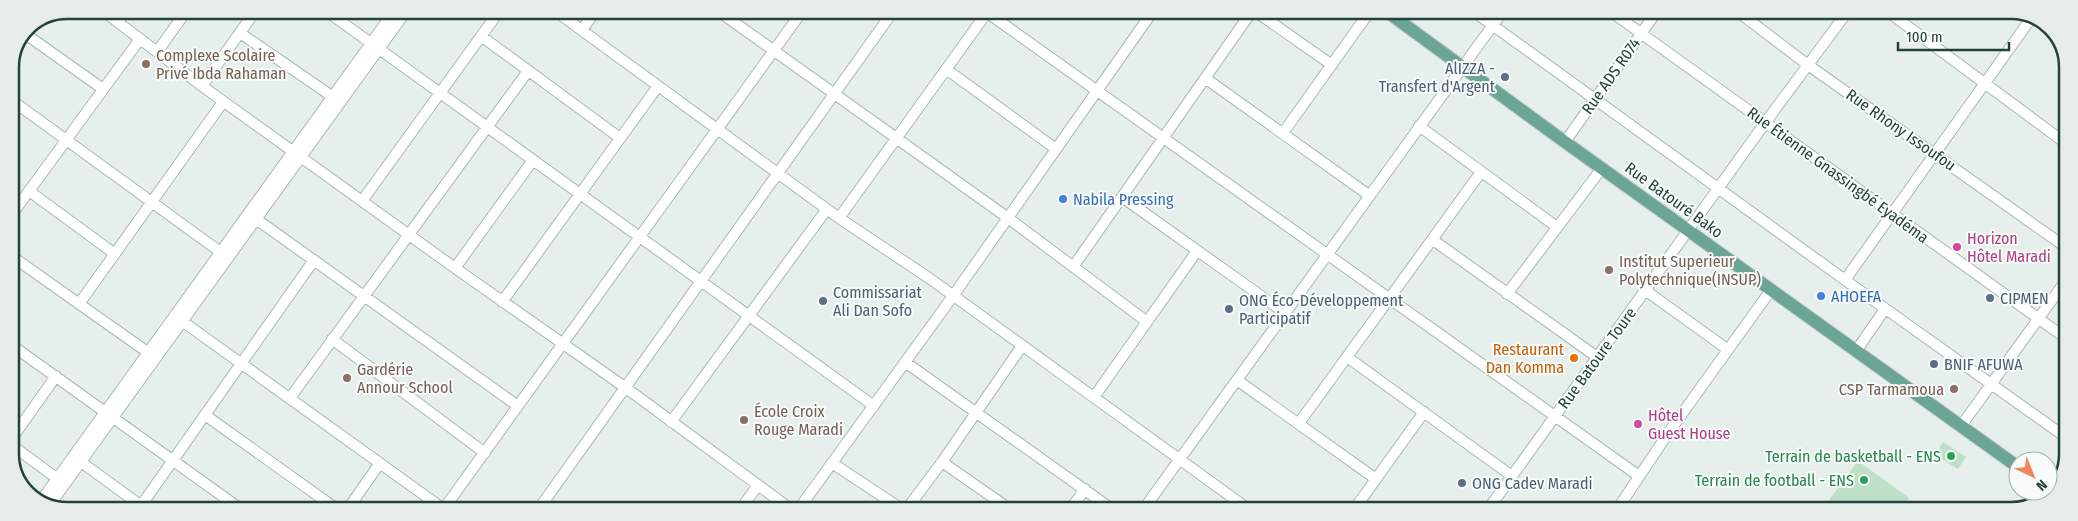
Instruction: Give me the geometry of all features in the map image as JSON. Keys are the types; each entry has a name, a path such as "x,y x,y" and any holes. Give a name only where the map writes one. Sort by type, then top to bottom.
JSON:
{"main road":[{"name":"Rue Batouré Bako","path":"1397,19 1565,142 2008,460"}],"street":[{"path":"114,19 223,102 454,268 626,388 781,502"},
{"path":"157,52 181,19"},
{"path":"202,86 250,19"},
{"path":"338,19 874,406"},
{"path":"375,46 390,19"},
{"path":"52,500 61,482 109,414 375,46 399,19"},
{"path":"362,201 493,19"},
{"path":"567,19 839,218 953,296 1179,460 1240,502"},
{"path":"582,30 590,19"},
{"path":"730,19 1008,218 1146,321"},
{"path":"450,502 796,19"},
{"path":"544,502 888,19"},
{"path":"839,218 981,19"},
{"path":"998,19 1639,476"},
{"path":"804,502 953,296 1147,19"},
{"path":"1074,267 1163,137 1248,19"},
{"path":"1265,19 1332,66"},
{"path":"1283,133 1364,19"},
{"path":"1484,19 2059,432"},
{"path":"1149,502 1497,19"},
{"name":"Rue Étienne Gnassingbé Eyadéma","path":"1621,19 1764,124 2059,334"},
{"name":"Rue ADS R074","path":"1565,142 1651,19"},
{"name":"Rue Rhony Issoufou","path":"1747,19 1808,65 2059,242"},
{"name":"Rue Batoure Toure","path":"1493,502 1764,124 1842,19"},
{"path":"1898,19 2059,138"},
{"path":"1845,280 2028,22"},
{"path":"240,33 336,100"},
{"path":"30,36 103,89"},
{"path":"481,36 620,138"},
{"path":"19,205 140,39"},
{"path":"946,69 1056,149"},
{"path":"290,398 528,71"},
{"path":"1205,78 1370,196"},
{"path":"502,302 658,86"},
{"path":"79,304 223,102"},
{"path":"19,106 224,255"},
{"path":"1419,126 1557,227"},
{"path":"152,356 182,321 224,255 256,219 297,154"},
{"path":"454,268 533,160"},
{"path":"1507,294 1602,168"},
{"path":"1299,423 1481,172"},
{"path":"29,191 115,254"},
{"path":"1122,198 1285,313"},
{"path":"671,422 827,209"},
{"path":"256,219 518,406"},
{"path":"1433,240 1597,357"},
{"path":"1094,397 1197,251"},
{"path":"146,502 173,460 314,260"},
{"path":"19,261 152,356"},
{"path":"1646,290 1727,349"},
{"path":"1622,502 1727,349 1771,290"},
{"path":"1962,426 2059,290"},
{"path":"1856,351 1885,309"},
{"path":"182,321 433,502"},
{"path":"332,340 485,453"},
{"path":"910,502 942,462 1022,346"},
{"path":"19,351 231,502"},
{"path":"1347,357 1512,476"},
{"path":"905,362 1102,502"},
{"path":"19,428 56,376"},
{"path":"1237,380 1376,480"},
{"path":"1360,502 1424,412"},
{"path":"45,497 81,462 109,414"},
{"path":"206,415 327,502"},
{"path":"19,451 61,482"},
{"path":"81,462 134,502"},
{"path":"942,462 1000,502"},
{"path":"353,502 380,463"},
{"path":"832,463 892,502"},
{"path":"746,502 758,485"},
{"path":"1076,502 1085,489"}],"green space":[{"name":"Terrain de basketball - ENS","path":"1943,442 1966,457 1958,469 1935,455"},
{"name":"Terrain de football - ENS","path":"1858,461 1909,498 1906,502 1828,502"}],"place":[{"name":"Complexe Scolaire Privé Ibda Rahaman","path":"146,64"},
{"name":"AlIZZA - Transfert d'Argent","path":"1505,77"},
{"name":"Nabila Pressing","path":"1063,199"},
{"name":"Horizon Hôtel Maradi","path":"1957,247"},
{"name":"Institut Superieur Polytechnique(INSUP)","path":"1609,270"},
{"name":"AHOEFA","path":"1821,296"},
{"name":"CIPMEN","path":"1990,298"},
{"name":"Commissariat Ali Dan Sofo","path":"823,301"},
{"name":"ONG Éco-Développement Participatif","path":"1229,309"},
{"name":"Restaurant Dan Komma","path":"1574,358"},
{"name":"BNIF AFUWA","path":"1934,364"},
{"name":"Gardérie Annour School","path":"347,378"},
{"name":"CSP Tarmamoua","path":"1954,389"},
{"name":"École Croix Rouge Maradi","path":"744,420"},
{"name":"Hôtel Guest House","path":"1638,424"},
{"name":"Terrain de basketball - ENS","path":"1951,456"},
{"name":"Terrain de football - ENS","path":"1864,480"},
{"name":"ONG Cadev Maradi","path":"1462,483"}]}
